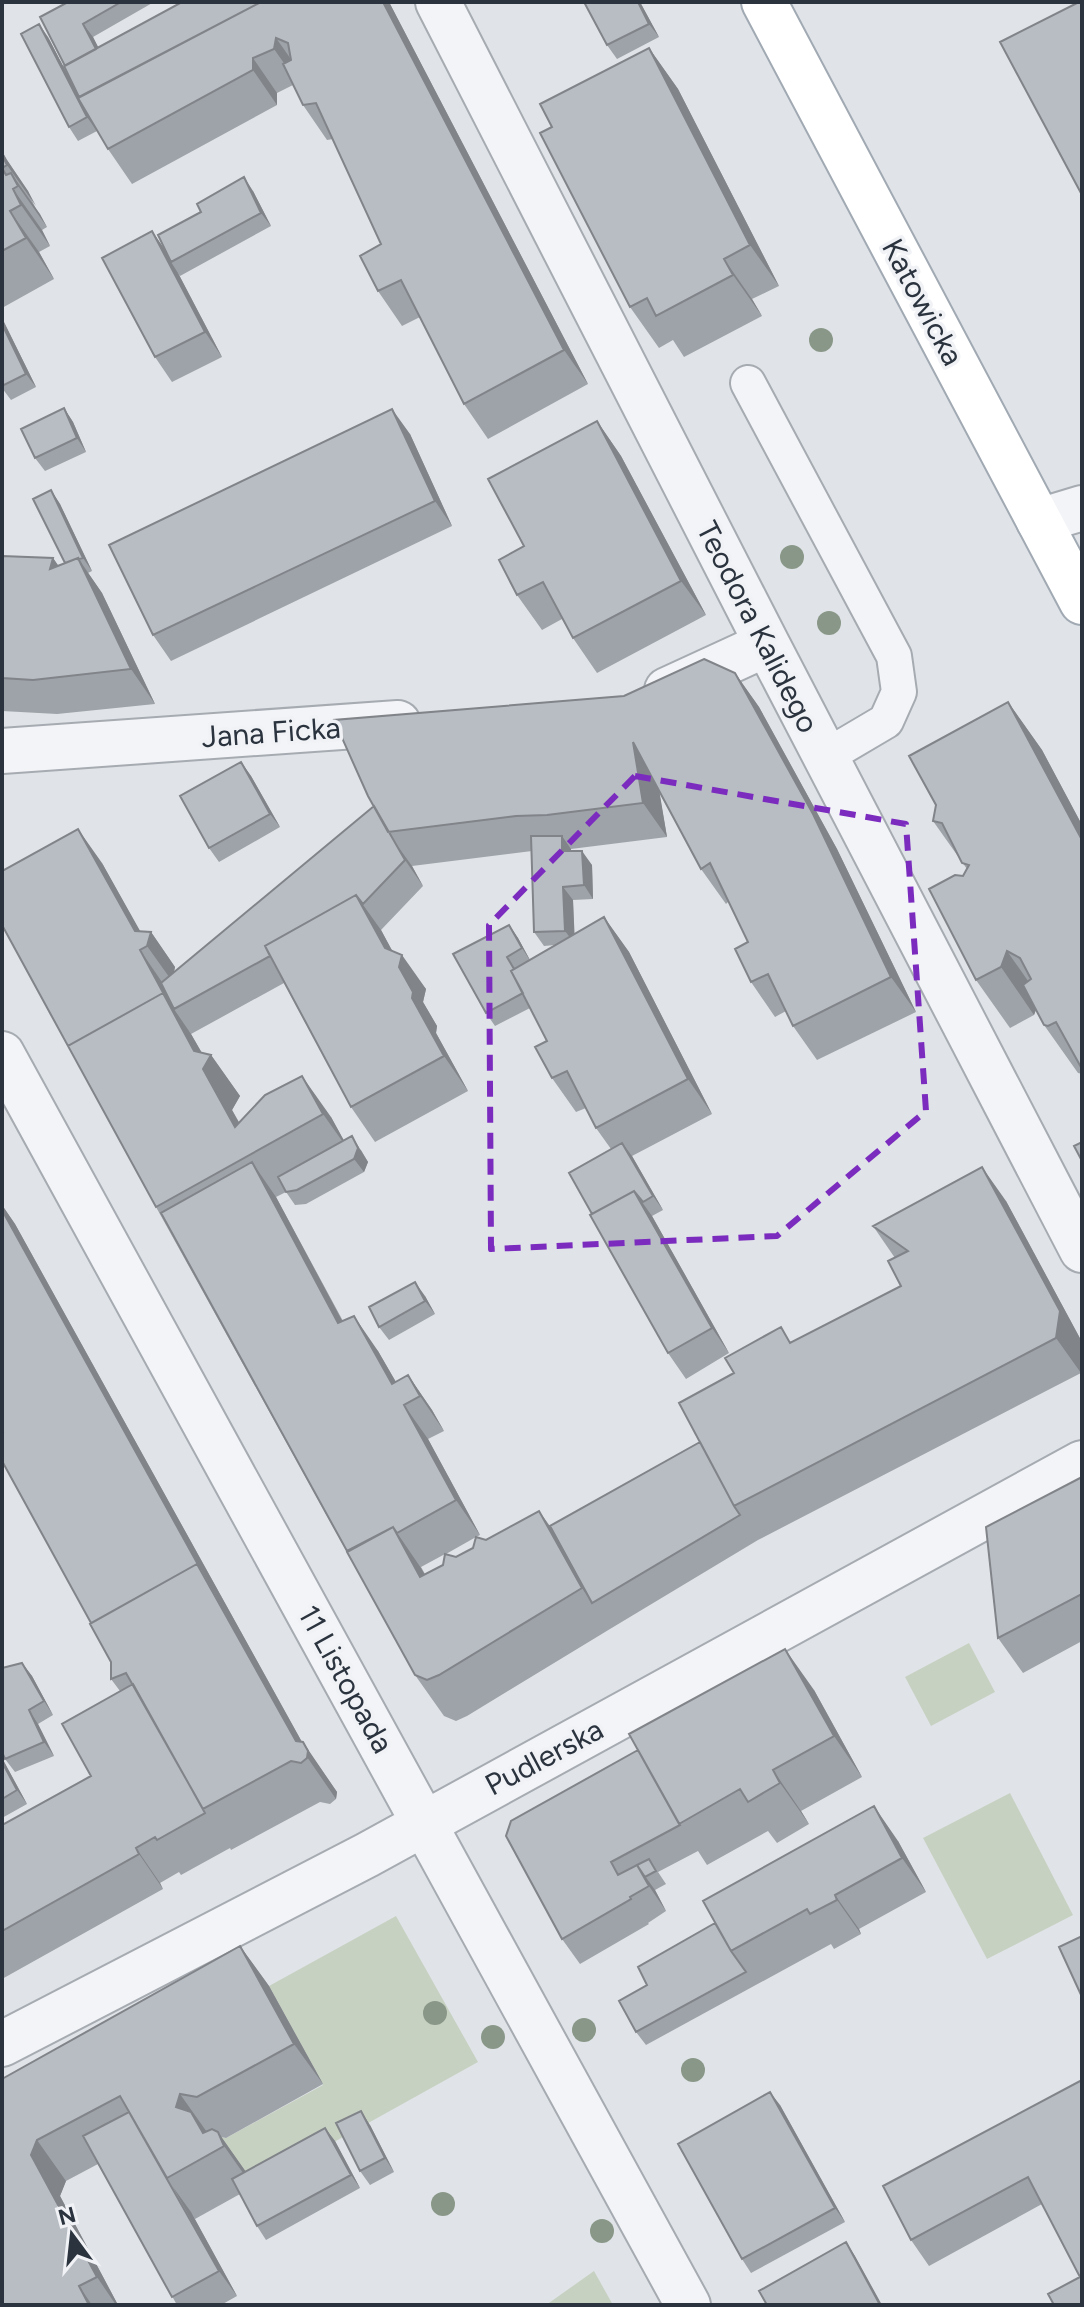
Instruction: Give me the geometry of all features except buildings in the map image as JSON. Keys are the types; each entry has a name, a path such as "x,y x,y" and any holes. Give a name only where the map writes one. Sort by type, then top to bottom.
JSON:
{"main road":[{"name":"Katowicka","path":"764,2 1082,602"}],"street":[{"name":"Teodora Kalidego","path":"438,2 1082,1250"},
{"path":"1039,521 1082,508"},
{"path":"630,702 654,696 767,644"},
{"name":"Jana Ficka","path":"2,751 440,720"},
{"name":"11 Listopada","path":"2,1054 688,2305"},
{"name":"Pudlerska","path":"2,2044 367,1855 1082,1463"}],"lane":[{"path":"748,383 894,656 899,692 886,721 825,757"}],"highlighted area":[{"path":"635,776 906,824 926,1111 777,1236 491,1249 489,925"}],"green space":[{"path":"969,1643 995,1692 931,1726 905,1677"},
{"path":"1010,1793 1073,1915 987,1959 923,1838"},
{"path":"396,1916 478,2062 253,2187 209,2135 226,2138 323,2085 269,1986"},
{"path":"594,2271 613,2305 546,2305"}]}
